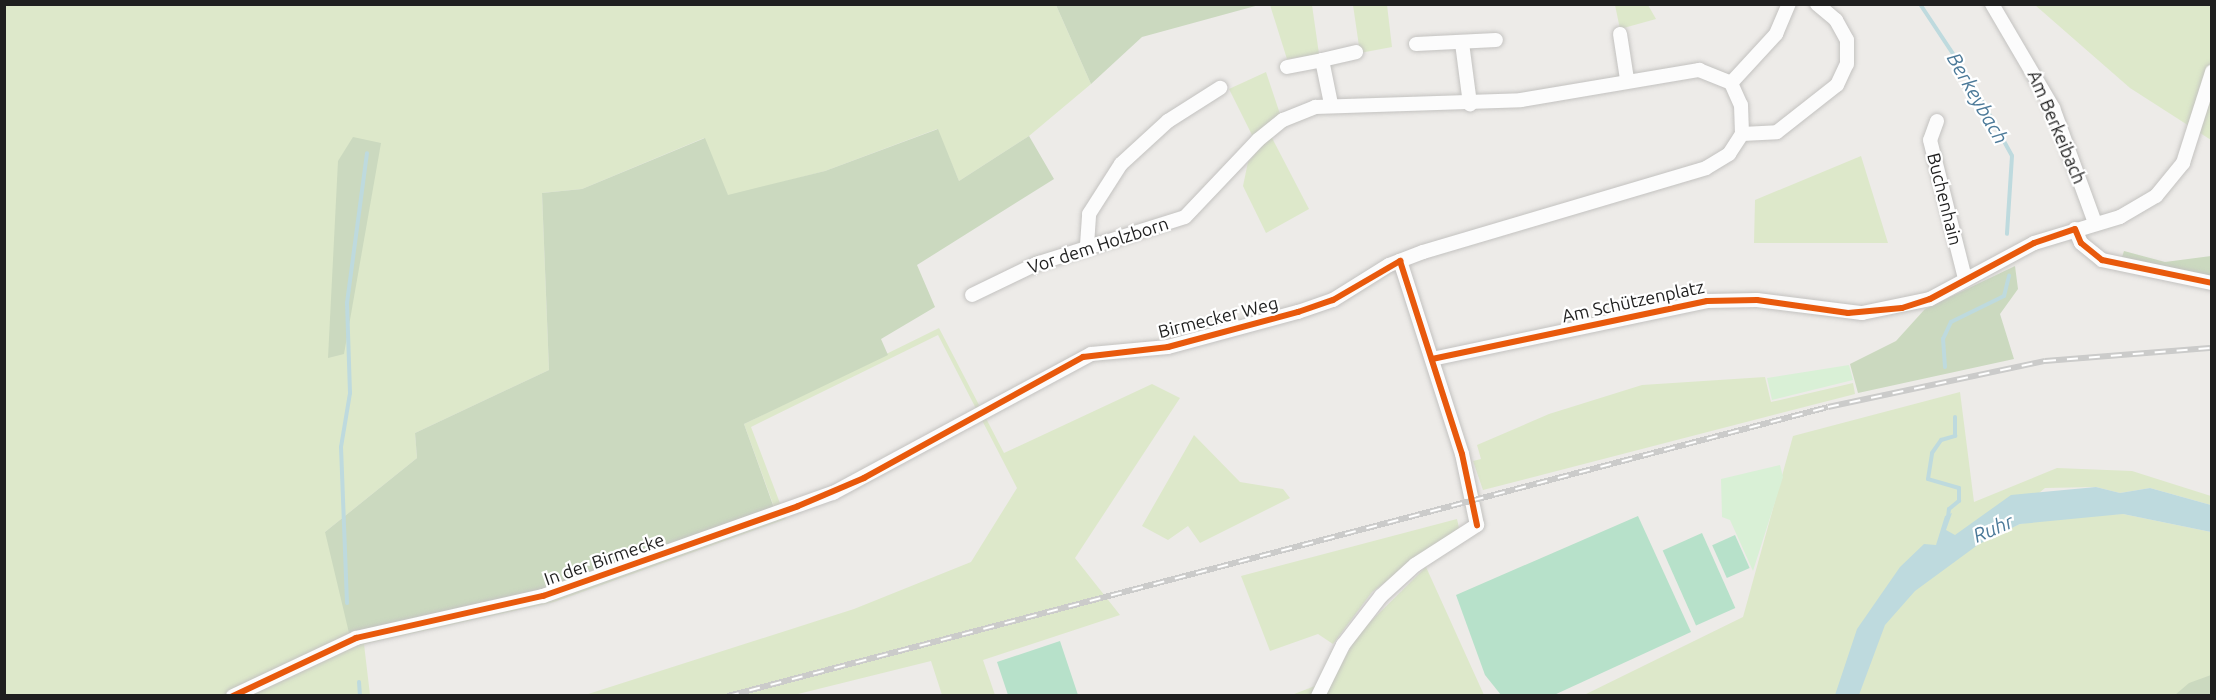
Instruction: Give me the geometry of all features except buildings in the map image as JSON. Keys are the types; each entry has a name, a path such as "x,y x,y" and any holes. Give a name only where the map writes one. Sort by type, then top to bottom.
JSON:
{"street":[{"path":"1789,4 1776,34 1731,83 1742,105 1742,134 1777,132 1837,85 1847,64 1847,40 1836,20 1817,4"},
{"name":"Am Berkeibach","path":"1992,4 2053,108 2095,223"},
{"path":"1620,34 1627,79"},
{"path":"1416,44 1496,40"},
{"path":"1462,43 1470,104"},
{"path":"1287,67 1356,52"},
{"path":"1322,60 1331,104"},
{"name":"Vor dem Holzborn","path":"972,295 1087,245 1185,216 1275,126 1331,104 1470,104 1699,70 1731,83"},
{"name":"Am Schützenplatz","path":"1432,359 1714,300 1881,312 1930,299 1965,278 2075,229 2139,208 2171,181 2192,138 2211,72"},
{"path":"1087,245 1089,214 1121,164 1168,121 1220,88"},
{"name":"Buchenhain","path":"1936,121 1930,140 1965,278"},
{"name":"Birmecker Weg","path":"975,418 1083,357 1168,347 1307,310 1400,261 1706,168 1729,154 1742,134"},
{"path":"2075,229 2080,243 2102,261 2211,283"},
{"path":"1318,696 1343,645 1371,608 1415,565 1477,525 1477,507 1400,261"},
{"name":"In der Birmecke","path":"232,696 356,638 543,596 798,506 864,478 975,418"}],"green space":[{"path":"4,5 1056,5 1091,84 1029,136 959,181 937,129 825,171 728,196 704,138 582,189 542,193 549,370 415,433 417,458 325,532 774,507 744,424 939,328 1004,453 1152,384 1180,398 1075,558 1120,615 983,660 995,695 942,695 931,661 794,695 585,695 854,609 971,562 1017,488 938,335 751,427 786,519 554,602 364,644 370,695 5,695"},
{"path":"1056,5 1259,5 1142,37 1091,84"},
{"path":"1270,5 1312,5 1319,54 1287,59"},
{"path":"1353,5 1387,5 1392,47 1360,53"},
{"path":"1615,5 1648,5 1656,19 1620,29"},
{"path":"2035,5 2211,5 2211,140 2130,88"},
{"path":"1266,72 1280,114 1253,137 1229,89"},
{"path":"938,129 959,181 1029,136 1054,179 917,265 935,307 881,339 888,355 744,424 774,508 530,594 349,633 325,532 417,458 415,433 549,370 542,193 582,189 705,138 728,195 825,171"},
{"path":"1271,136 1309,209 1266,233 1243,186 1248,162"},
{"path":"353,137 381,143 344,354 328,358 338,161"},
{"path":"1861,156 1888,243 1754,243 1755,200"},
{"path":"2124,251 2165,262 2211,256 2211,276 2121,260"},
{"path":"2015,266 2018,289 2000,314 2014,359 1858,393 1850,364 1896,341 1925,309"},
{"path":"1849,365 1853,380 1772,400 1767,378"},
{"path":"1765,377 1771,402 1853,383 1855,394 1483,490 1473,461 1481,459 1477,445 1549,414 1642,385"},
{"path":"1960,392 1974,502 2057,468 2132,471 2211,496 2211,505 2150,488 2120,493 2096,487 2045,488 1979,543 2020,524 2061,516 2123,514 2211,532 2211,695 1582,696 1743,617 1793,436"},
{"path":"1194,435 1240,482 1283,489 1290,498 1200,543 1188,526 1168,540 1142,526"},
{"path":"1780,465 1783,477 1753,571 1730,520 1722,517 1721,479"},
{"path":"1638,516 1691,632 1554,695 1501,695 1485,675 1456,595"},
{"path":"1457,519 1459,528 1372,592 1333,644 1318,634 1270,651 1241,576"},
{"path":"1702,533 1735,608 1696,625 1663,550"},
{"path":"1735,535 1750,568 1727,578 1712,545"},
{"path":"1426,567 1484,695 1289,696 1333,679 1358,634"},
{"path":"1060,641 1078,695 1008,695 997,662"},
{"path":"2211,675 2211,694 2175,695 2189,683"}],"water":[{"name":"Ruhr","path":"2096,487 2120,493 2150,488 2211,505 2211,532 2123,514 2020,524 1979,544 1915,591 1885,625 1859,695 1835,695 1857,629 1900,567 1924,544 1936,545 1945,516 1952,513 1946,530 1955,535 2011,495"}],"waterway":[{"name":"Berkeybach","path":"1920,4 1971,81 2012,156 2007,234"},
{"path":"347,603 341,447 350,393 347,303 367,153"},
{"name":"Berkeybach","path":"1945,367 1943,339 1951,322 2004,296 2009,276"},
{"name":"Berkeybach","path":"1948,517 1949,509 1959,501 1959,488 1928,479 1932,453 1941,440 1955,436 1955,417"},
{"path":"359,682 360,696"}],"railway":[{"path":"728,696 1828,407 2045,361 2212,348"}],"cycle path":[{"path":"1432,359 1707,301 1757,300 1848,313 1902,308 1930,299 2034,243 2075,229 2081,243 2102,260 2212,283"},
{"path":"233,696 356,638 543,596 798,506 864,478 1083,357 1168,347 1298,312 1333,300 1400,261 1462,454 1477,525"}]}
